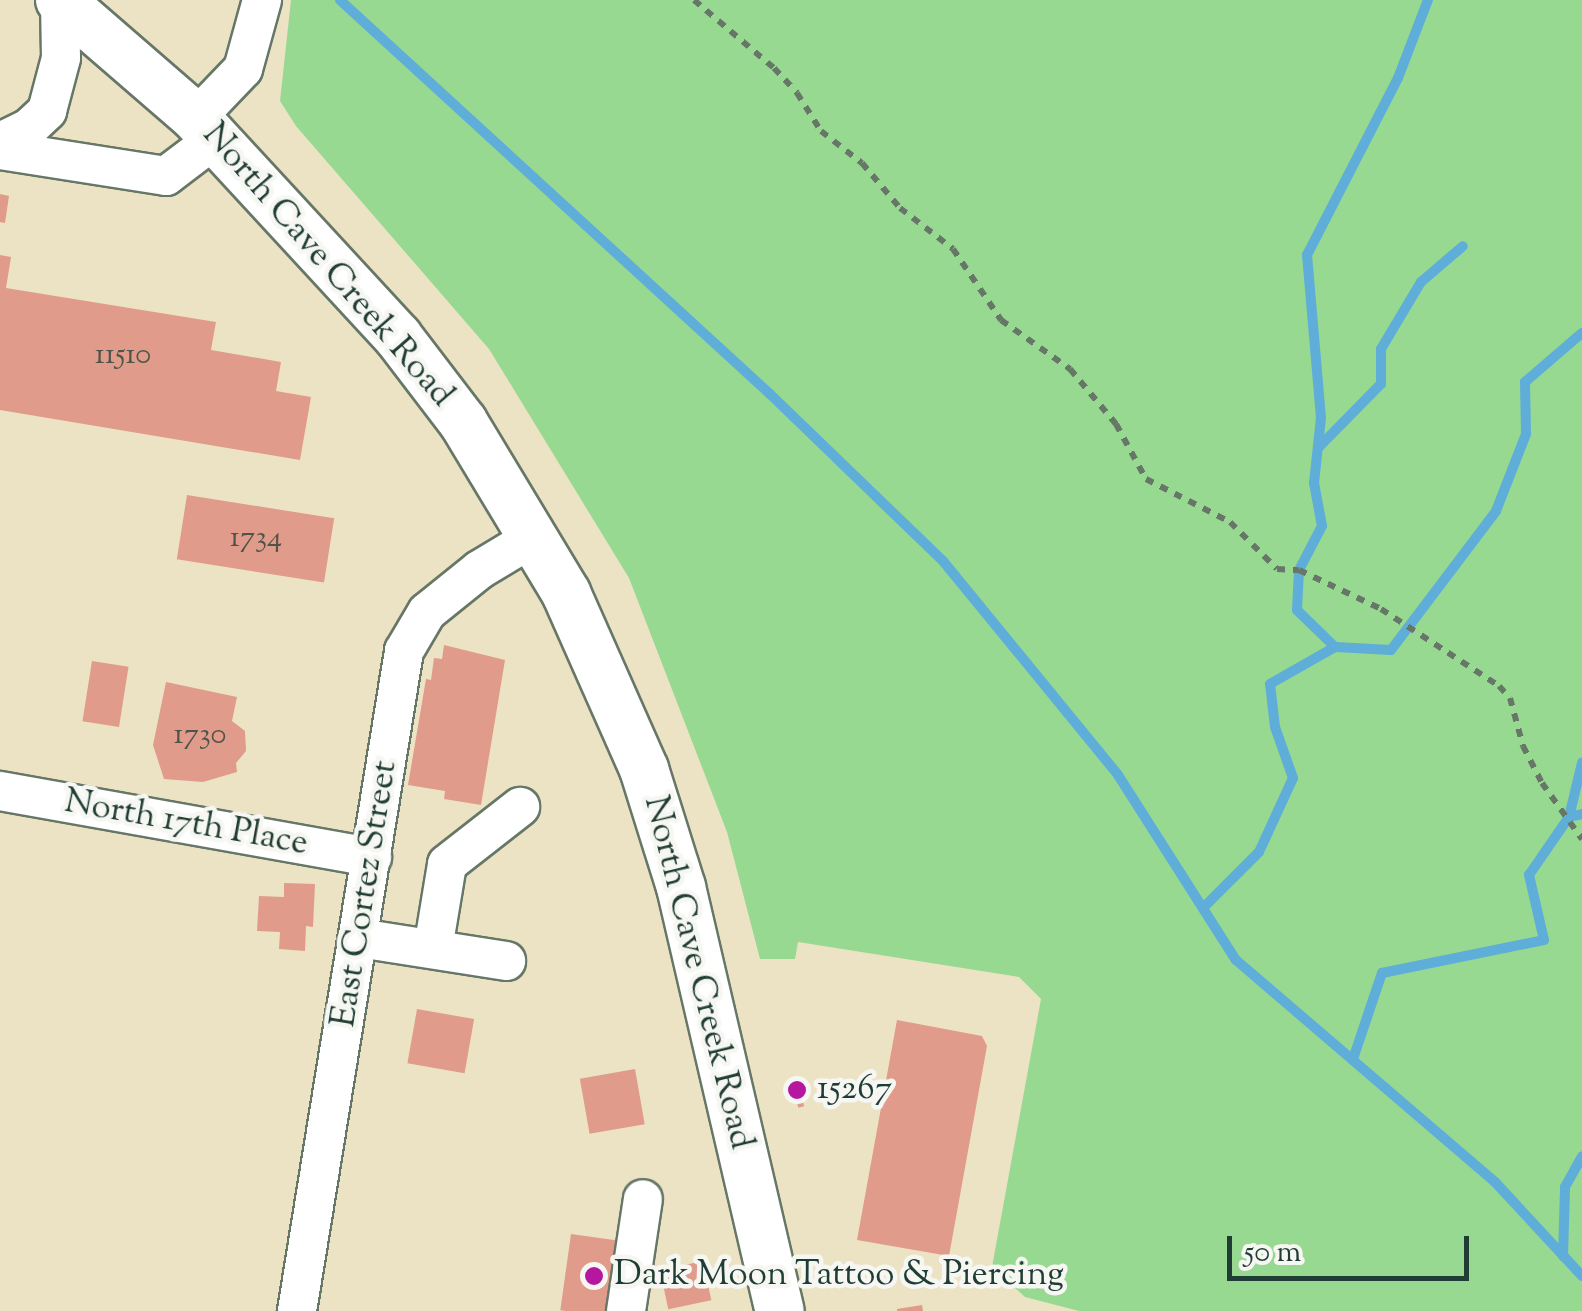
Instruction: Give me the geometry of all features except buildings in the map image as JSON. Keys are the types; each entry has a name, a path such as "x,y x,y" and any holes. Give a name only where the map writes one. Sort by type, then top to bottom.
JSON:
{"main road":[{"name":"North Cave Creek Road","path":"60,0 206,128 320,248 430,376 534,536 604,676 660,817 682,887 780,1311"}],"street":[{"path":"0,142 29,128 47,112 61,58 60,0"},
{"path":"0,150 166,176 206,128 244,69 262,0"},
{"name":"East Cortez Street","path":"297,1311 404,651 428,612 479,570 534,536"},
{"name":"North 17th Place","path":"0,791 372,857"},
{"path":"433,949 447,864 520,807"},
{"path":"359,938 506,961"},
{"path":"626,1311 643,1199"}],"path":[{"path":"694,0 774,68 797,92 821,131 862,163 900,208 953,249 1001,320 1070,369 1116,424 1146,478 1230,522 1277,569 1299,570 1380,609 1499,686 1510,698 1524,746 1542,784 1582,839"}],"green space":[{"path":"291,0 1582,0 1582,1311 1079,1311 1025,1297 992,1267 1041,999 1019,977 798,942 795,959 760,959 727,832 629,578 489,349 296,126 280,101"}],"waterway":[{"path":"340,0 770,394 943,561 1118,775 1236,960 1495,1182 1582,1276"},
{"path":"1335,647 1297,610 1299,570 1322,526 1314,483 1321,418 1307,255 1398,78 1428,0"},
{"path":"1318,448 1381,384 1381,349 1421,282 1463,246"},
{"path":"1203,908 1259,852 1293,778 1275,727 1270,684 1335,647 1391,650 1496,511 1526,434 1525,382 1582,333"},
{"path":"1569,817 1582,763"},
{"path":"1353,1059 1382,973 1544,940 1529,875 1569,817 1582,814"},
{"path":"1563,1256 1565,1187 1582,1156"}],"place":[{"name":"15267","path":"797,1090"},
{"name":"Dark Moon Tattoo & Piercing","path":"594,1276"}]}
